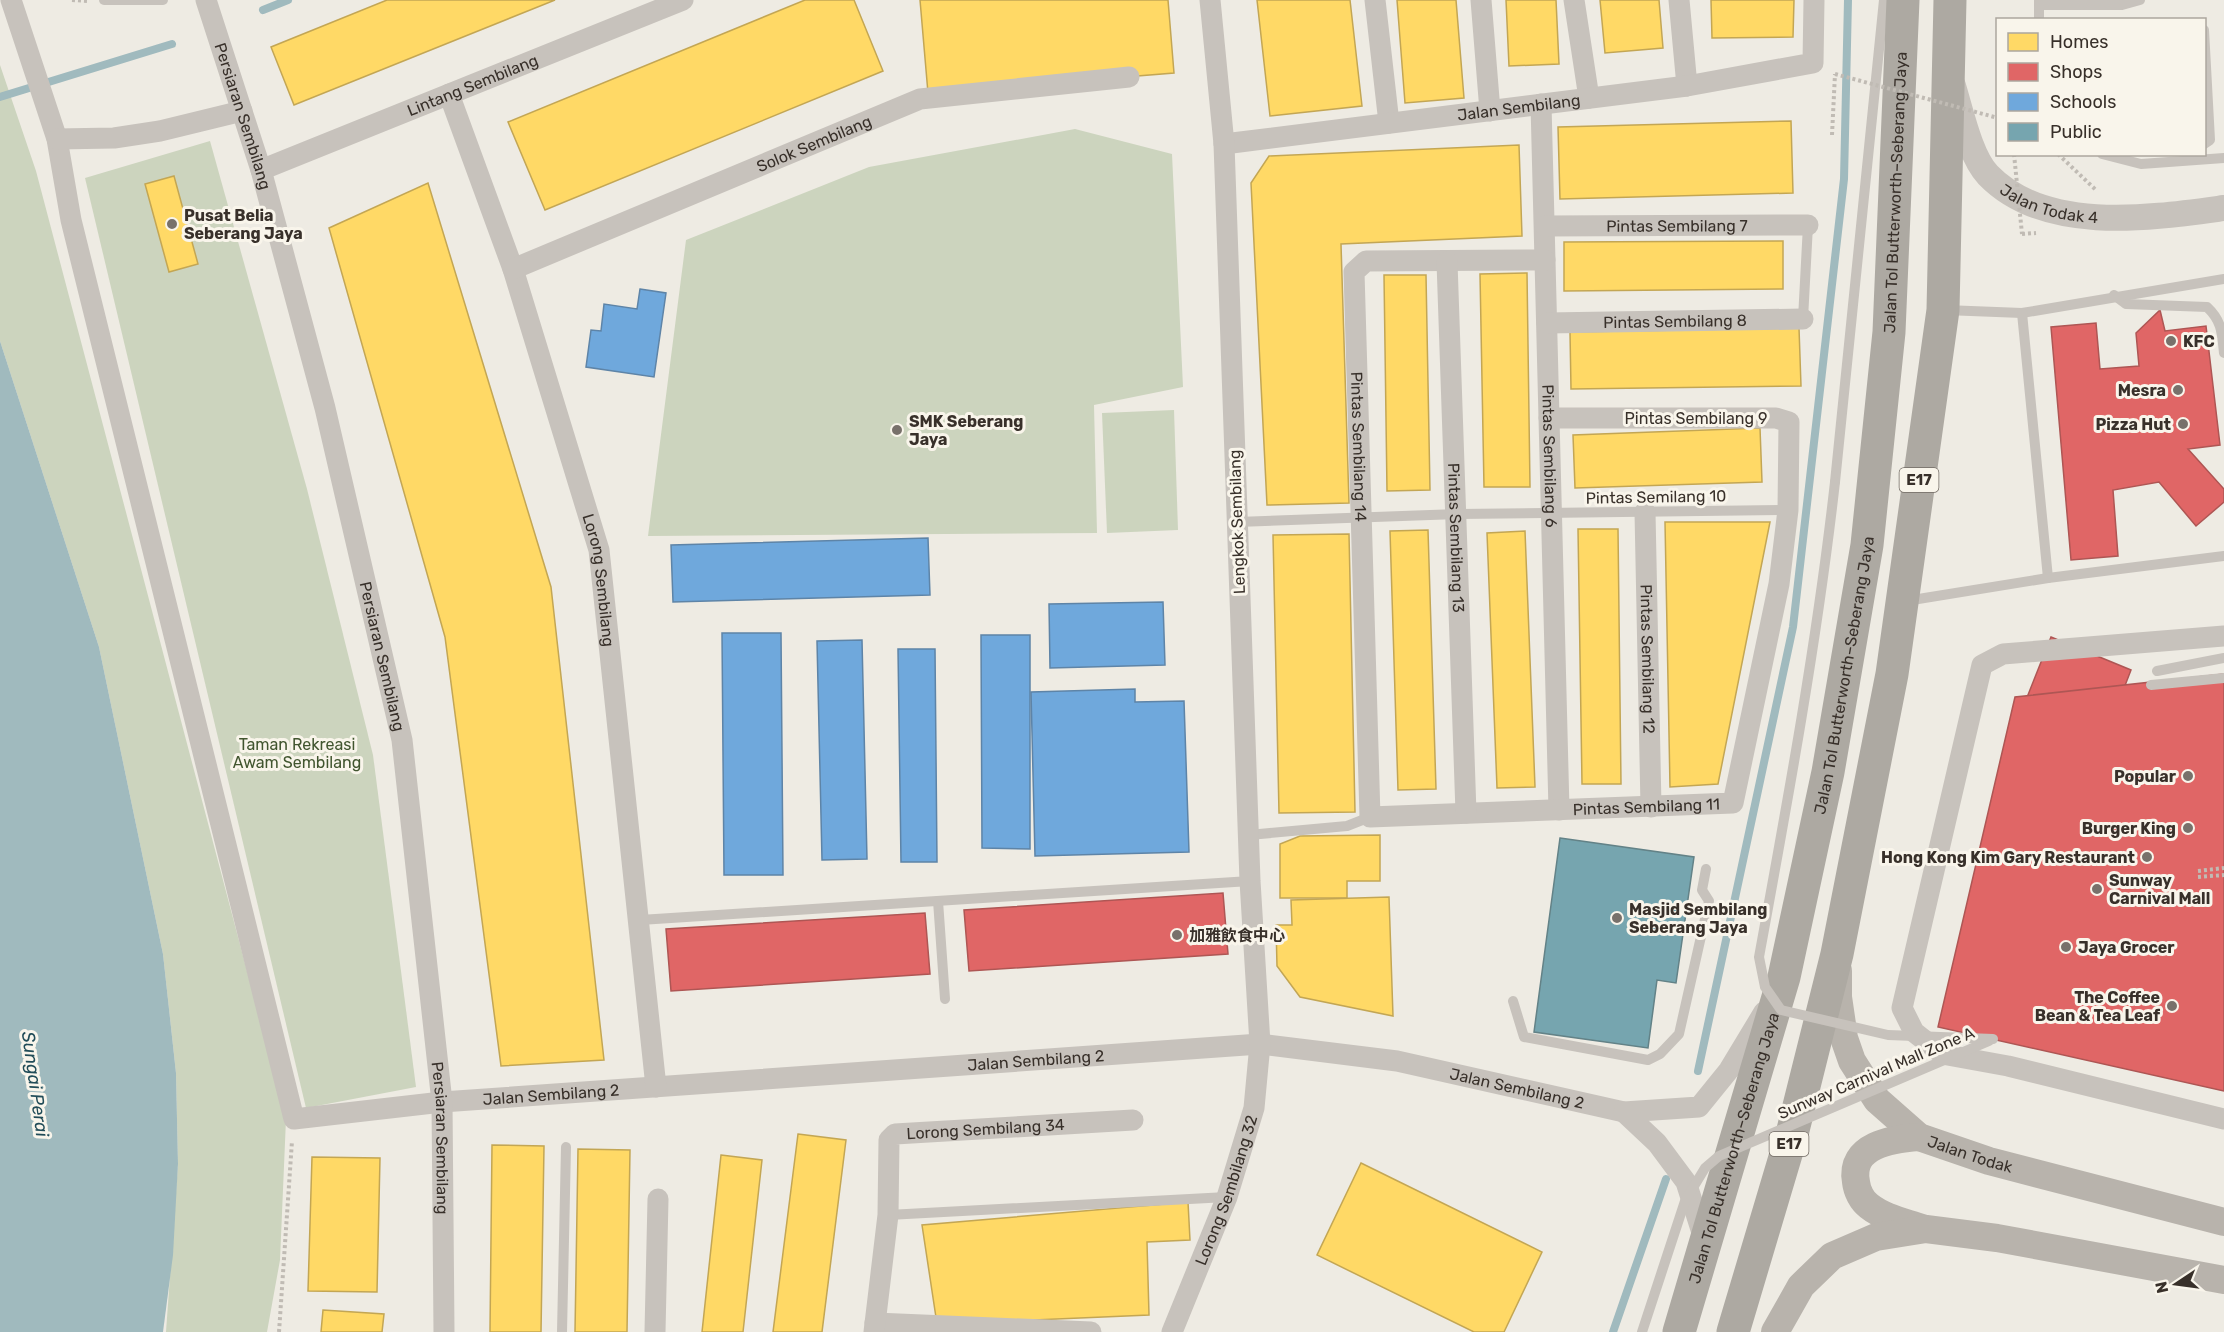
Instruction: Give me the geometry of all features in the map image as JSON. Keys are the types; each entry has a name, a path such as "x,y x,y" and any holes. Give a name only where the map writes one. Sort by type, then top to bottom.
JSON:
{"highway":[{"name":"Jalan Tol Butterworth–Seberang Jaya","path":"1679,1332 1784,977 1828,772 1867,545 1889,332 1904,0"},
{"name":"E17","path":"1733,1332 1792,1134 1837,954 1892,674 1942,310 1950,75 1950,0"}],"main road":[{"name":"Jalan Todak","path":"1837,954 1838,997 1844,1038 1852,1061 1877,1100 1919,1137 1989,1161 2224,1222"},
{"path":"1919,1137 1897,1139 1875,1145 1859,1161 1855,1178 1860,1195 1868,1206 1884,1215 1926,1229 1997,1238 2224,1280"},
{"path":"1775,1332 1801,1286 1832,1256 1860,1242 1926,1229"}],"street":[{"path":"11,0 57,139 71,220 294,1119"},
{"name":"Persiaran Sembilang","path":"206,0 261,170 325,408 402,740 442,1102 444,1332"},
{"name":"Lintang Sembilang","path":"261,170 683,0"},
{"name":"Lengkok Sembilang","path":"1210,0 1224,144 1250,881 1260,1044"},
{"path":"1375,0 1389,123"},
{"path":"1481,0 1490,111"},
{"path":"1574,0 1589,98"},
{"path":"1679,0 1687,86"},
{"name":"Jalan Sembilang","path":"1224,144 1687,86 1813,63 1814,0"},
{"name":"Jalan Todak 4","path":"1950,75 1971,143 1987,174 2007,191 2037,208 2066,216 2114,217 2224,208"},
{"name":"Solok Sembilang","path":"513,269 920,99 1128,77"},
{"name":"Lorong Sembilang","path":"449,94 513,269 599,550 656,1087"},
{"name":"Pintas Sembilang 6","path":"1542,104 1559,810"},
{"path":"57,139 114,138 160,131 242,111"},
{"name":"Pintas Sembilang 7","path":"1545,226 1808,225"},
{"name":"Pintas Sembilang 14","path":"1370,817 1354,272 1366,261 1545,260"},
{"name":"Pintas Sembilang 13","path":"1447,262 1458,514 1466,813"},
{"name":"Pintas Sembilang 8","path":"1547,323 1803,319"},
{"name":"Pintas Sembilang 9","path":"1549,418 1776,418 1789,422 1788,510"},
{"name":"Pintas Sembilang 11","path":"1370,817 1733,803 1779,584 1788,510"},
{"name":"Pintas Sembilang 12","path":"1645,512 1651,807"},
{"path":"2224,636 2003,654 1982,665 1902,1008 1914,1032 1942,1054 2008,1066 2224,1119"},
{"name":"Jalan Sembilang 2","path":"294,1119 442,1102 1260,1044 1396,1061 1624,1112 1699,1107 1729,1070 1784,977"},
{"name":"Lorong Sembilang 32","path":"1172,1332 1227,1197 1254,1108 1260,1044"},
{"path":"1624,1112 1657,1143 1686,1182 1706,1243"},
{"name":"Lorong Sembilang 34","path":"874,1328 888,1215 889,1140 895,1134 1133,1120"},
{"path":"655,1332 658,1199"},
{"path":"874,1328 1091,1332"}],"lane":[{"path":"104,0 163,0"},
{"name":"Sunway Carnival Mall Zone A","path":"1642,1332 1685,1202 1705,1168 1719,1156 1993,1040 1877,1032 1781,1010 1765,987 1759,957 1809,681 1834,482 1884,0"},
{"path":"2039,3 2122,5 2140,0"},
{"path":"2206,52 2210,140 2206,143"},
{"path":"2110,156 2141,164 2224,158"},
{"path":"1803,319 1808,225"},
{"path":"1942,310 2022,313 2114,295 2221,282"},
{"path":"2114,295 2126,304 2206,307 2216,316 2221,326 2224,353"},
{"path":"2022,313 2048,578"},
{"name":"Pintas Semilang 10","path":"1238,522 1458,514 1788,510"},
{"path":"1903,601 2048,578 2224,556"},
{"path":"2157,671 2224,658"},
{"path":"2151,685 2224,678"},
{"path":"1249,835 1347,826 1370,817"},
{"path":"1513,1001 1524,1037 1648,1060 1659,1054 1679,1034 1709,901 1702,890 1706,869"},
{"path":"640,920 1250,881"},
{"path":"938,901 945,999"},
{"path":"562,1332 566,1147"},
{"path":"888,1215 1227,1197"}],"path":[{"path":"1832,135 1835,74 1996,117"},
{"path":"2014,156 2022,234"},
{"path":"2060,156 2099,193"},
{"path":"2198,871 2224,868"},
{"path":"2198,877 2224,875"},
{"path":"279,1332 294,1119"}],"green space":[{"path":"0,65 36,171 286,1119 280,1260 267,1332 166,1332 178,1164 176,1073 163,954 99,647 0,341"},
{"path":"1075,129 1172,154 1183,387 1094,405 1097,533 648,536 686,240 869,167"},
{"name":"Taman Rekreasi Awam Sembilang","path":"210,141 307,489 373,755 416,1087 306,1108 85,178"},
{"path":"1174,410 1178,530 1107,533 1102,413"}],"water":[{"name":"Sungai Perai","path":"0,341 99,647 163,954 176,1073 178,1164 173,1255 163,1332 0,1332"}],"building: Homes":[{"path":"387,0 555,0 294,105 271,47"},
{"path":"805,0 854,0 883,71 545,210 508,122"},
{"path":"920,0 1168,0 1174,73 928,93"},
{"path":"1257,0 1350,0 1362,106 1270,116"},
{"path":"1397,0 1456,0 1464,98 1405,103"},
{"path":"1506,0 1556,0 1559,64 1509,66"},
{"path":"1600,0 1659,0 1663,48 1605,53"},
{"path":"1711,0 1794,0 1793,37 1712,38"},
{"path":"1791,121 1793,193 1560,199 1558,127"},
{"path":"1519,145 1522,236 1341,244 1349,503 1267,505 1251,183 1269,156"},
{"name":"Pusat Belia Seberang Jaya","path":"174,176 198,264 169,272 145,184"},
{"path":"428,183 551,587 604,1060 501,1066 445,637 329,228"},
{"path":"1783,241 1783,289 1564,291 1564,242"},
{"path":"1527,273 1530,487 1484,487 1480,274"},
{"path":"1384,275 1426,275 1430,490 1387,491"},
{"path":"1799,328 1801,386 1571,389 1570,332"},
{"path":"1760,428 1762,482 1575,488 1573,435"},
{"path":"1665,522 1770,522 1718,784 1670,787"},
{"path":"1578,529 1618,529 1621,784 1582,784"},
{"path":"1428,530 1436,789 1398,790 1390,531"},
{"path":"1525,531 1535,787 1497,788 1487,533"},
{"path":"1349,534 1355,812 1279,813 1273,535"},
{"path":"1380,835 1380,881 1347,881 1347,898 1280,898 1280,844 1300,836"},
{"path":"1389,897 1393,1016 1300,997 1277,966 1276,925 1292,925 1291,900"},
{"path":"798,1134 846,1140 822,1332 773,1332"},
{"path":"492,1145 544,1146 541,1332 490,1332"},
{"path":"578,1149 630,1150 627,1332 575,1332"},
{"path":"721,1155 762,1160 743,1332 702,1332"},
{"path":"312,1157 380,1158 377,1292 308,1291"},
{"path":"1361,1163 1542,1252 1504,1332 1474,1332 1317,1255"},
{"path":"1188,1202 1190,1240 1147,1242 1149,1315 937,1324 922,1225"},
{"path":"323,1310 384,1314 382,1332 321,1332"}],"building: Shops":[{"path":"2160,310 2165,331 2206,326 2220,445 2188,449 2224,489 2224,502 2196,526 2159,482 2113,490 2118,556 2071,560 2051,327 2096,323 2100,369 2139,366 2136,333"},
{"path":"2051,637 2131,670 2101,748 2020,715"},
{"name":"Sunway Carnival Mall","path":"2224,674 2224,1091 1938,1027 2015,697"},
{"path":"1223,893 1228,954 969,971 964,910"},
{"path":"925,913 930,974 671,991 666,929"}],"building: Schools":[{"path":"640,289 666,293 654,377 586,367 591,330 601,331 604,304 637,309"},
{"path":"928,538 930,595 673,602 671,545"},
{"path":"1163,602 1165,665 1050,668 1049,604"},
{"path":"722,633 781,633 783,875 724,875"},
{"path":"981,635 1030,635 1030,849 982,848"},
{"path":"862,640 867,859 822,860 817,641"},
{"path":"898,649 935,649 937,862 901,862"},
{"path":"1135,689 1135,702 1184,701 1189,852 1035,856 1031,692"}],"building: Public":[{"name":"Masjid Sembilang Seberang Jaya","path":"1560,838 1694,857 1676,983 1657,980 1648,1048 1534,1032"}],"waterway":[{"path":"263,10 288,0"},
{"path":"1698,1071 1793,627 1844,179 1848,0"},
{"path":"0,97 172,44"},
{"path":"1613,1332 1666,1179"}],"place":[{"name":"Pusat Belia Seberang Jaya","path":"172,224"},
{"name":"KFC","path":"2171,341"},
{"name":"Mesra","path":"2178,390"},
{"name":"Pizza Hut","path":"2183,424"},
{"name":"SMK Seberang Jaya","path":"897,430"},
{"name":"Popular","path":"2188,776"},
{"name":"Burger King","path":"2188,828"},
{"name":"Hong Kong Kim Gary Restaurant","path":"2147,857"},
{"name":"Sunway Carnival Mall","path":"2097,889"},
{"name":"Masjid Sembilang Seberang Jaya","path":"1617,918"},
{"name":"加雅飲食中心","path":"1177,935"},
{"name":"Jaya Grocer","path":"2066,947"},
{"name":"The Coffee Bean & Tea Leaf","path":"2172,1006"}]}
